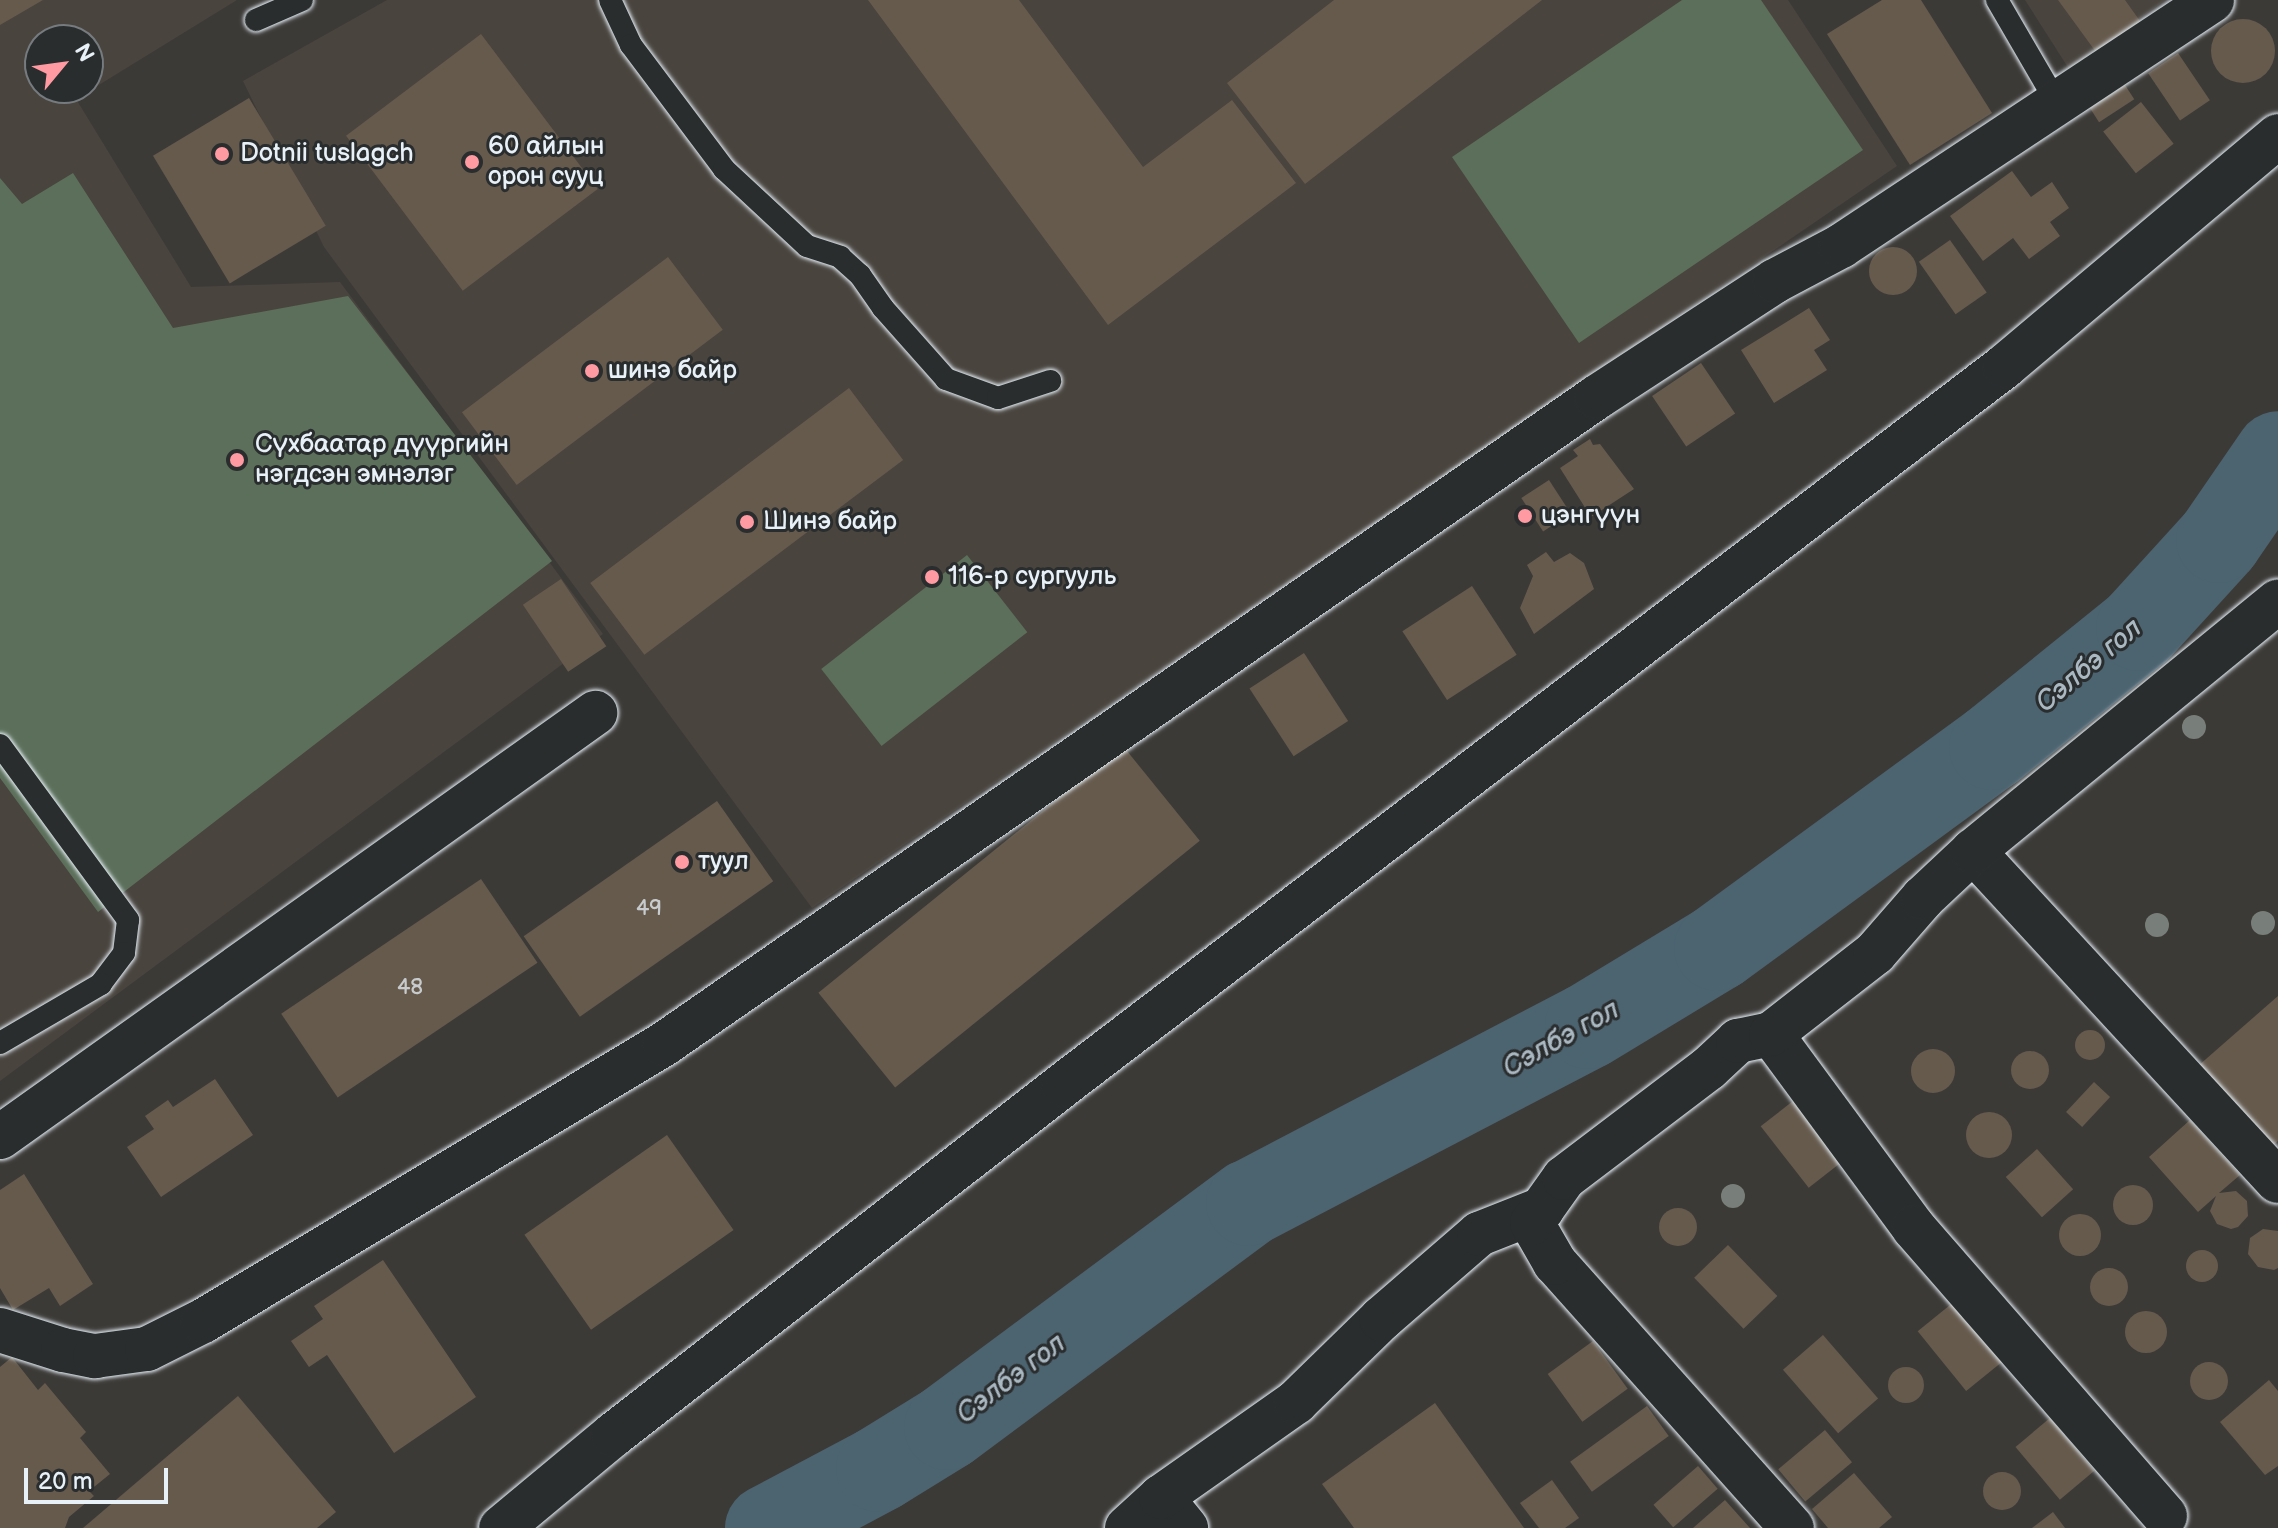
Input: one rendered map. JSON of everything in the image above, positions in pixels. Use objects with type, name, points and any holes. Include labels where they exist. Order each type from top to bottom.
[{"type":"street","points":[[0,1330],[63,1350],[95,1356],[122,1355],[147,1349],[176,1336],[230,1305],[664,1044],[917,872],[1261,628],[1597,397],[1775,281],[1841,246],[2212,0]]},
{"type":"street","points":[[501,1528],[613,1435],[1063,1085],[2005,366],[2278,136]]},
{"type":"street","points":[[1792,1528],[1555,1263],[1532,1223],[1564,1178],[1709,1068],[1738,1041],[1771,1034],[1875,953],[1923,898],[1973,851],[2277,604]]},
{"type":"street","points":[[0,1137],[595,713]]},
{"type":"street","points":[[1973,851],[2278,1181]]},
{"type":"street","points":[[1771,1034],[1914,1228],[2165,1516]]},
{"type":"street","points":[[1127,1528],[1173,1513],[1296,1402],[1381,1319],[1479,1234],[1542,1209]]},
{"type":"lane","points":[[256,20],[302,0]]},
{"type":"lane","points":[[610,0],[631,45],[724,169],[807,246],[840,257],[860,275],[883,308],[946,379],[998,398],[1050,381]]},
{"type":"lane","points":[[1997,0],[2057,103]]},
{"type":"lane","points":[[0,745],[128,920],[124,953],[101,984],[0,1043]]},
{"type":"shaded area","name":"Сүхбаатар дүүргийн нэгдсэн эмнэлэг","points":[[0,0],[237,0],[104,82],[104,24],[24,24],[24,104],[79,104],[191,287],[340,282],[603,634],[0,1081]]},
{"type":"shaded area","name":"116-р сургууль","points":[[387,0],[1788,0],[1897,166],[812,908],[324,247],[243,81]]},
{"type":"shaded area","points":[[2025,0],[2165,0],[2069,69]]},
{"type":"green space","points":[[1682,0],[1761,0],[1863,150],[1579,343],[1452,157]]},
{"type":"green space","name":"Сүхбаатар дүүргийн нэгдсэн эмнэлэг","points":[[73,173],[173,328],[348,296],[552,561],[98,912],[0,778],[0,178],[22,204]]},
{"type":"green space","points":[[967,555],[1027,632],[882,746],[821,669]]},
{"type":"building","points":[[0,0],[43,0],[0,25]]},
{"type":"building","points":[[868,0],[1019,0],[1143,167],[1232,100],[1296,183],[1108,325]]},
{"type":"building","points":[[1334,0],[1542,0],[1305,184],[1227,83]]},
{"type":"building","points":[[1882,0],[1921,0],[1992,113],[1910,165],[1827,34]]},
{"type":"building","points":[[2058,0],[2125,0],[2145,28],[2101,59]]},
{"type":"building","points":[[2237,19],[2249,19],[2266,28],[2273,39],[2273,63],[2266,74],[2249,83],[2237,83],[2225,78],[2216,69],[2211,57],[2211,45],[2216,33],[2225,24]]},
{"type":"building","name":"60 айлын орон сууц","points":[[481,34],[598,189],[463,291],[346,136]]},
{"type":"building","points":[[2178,53],[2210,100],[2180,120],[2148,73]]},
{"type":"building","points":[[2125,85],[2134,99],[2099,122],[2090,108]]},
{"type":"building","points":[[249,98],[326,226],[230,283],[153,156]]},
{"type":"building","points":[[2141,102],[2174,144],[2136,173],[2103,132]]},
{"type":"building","points":[[2012,171],[2031,197],[2052,182],[2069,208],[2050,222],[2060,236],[2029,259],[2013,238],[1983,261],[1950,216]]},
{"type":"building","points":[[1950,240],[1987,292],[1956,314],[1919,262]]},
{"type":"building","points":[[1893,247],[1910,254],[1917,271],[1910,288],[1893,295],[1876,288],[1869,271],[1876,254]]},
{"type":"building","name":"шинэ байр","points":[[668,257],[723,330],[517,485],[462,412]]},
{"type":"building","points":[[1809,308],[1830,340],[1814,350],[1827,370],[1774,403],[1741,350]]},
{"type":"building","points":[[1701,363],[1735,414],[1686,447],[1652,396]]},
{"type":"building","name":"Шинэ байр","points":[[849,388],[903,460],[644,655],[590,583]]},
{"type":"building","points":[[1590,439],[1593,445],[1600,444],[1634,489],[1591,517],[1560,468],[1578,456],[1573,450]]},
{"type":"building","points":[[1549,480],[1571,514],[1543,532],[1521,498]]},
{"type":"building","points":[[1546,552],[1554,562],[1570,553],[1584,563],[1594,589],[1534,634],[1520,608],[1533,576],[1527,565]]},
{"type":"building","points":[[561,579],[606,646],[568,672],[523,605]]},
{"type":"building","points":[[1472,586],[1517,655],[1447,700],[1402,631]]},
{"type":"building","points":[[1304,653],[1348,721],[1294,756],[1249,688]]},
{"type":"building","points":[[1123,746],[1200,841],[895,1088],[818,993]]},
{"type":"building","points":[[717,801],[773,881],[580,1017],[524,936]]},
{"type":"building","points":[[481,879],[537,963],[338,1097],[281,1014]]},
{"type":"building","points":[[2278,996],[2278,1141],[2269,1149],[2198,1066]]},
{"type":"building","points":[[2090,1030],[2101,1034],[2105,1045],[2101,1056],[2090,1060],[2079,1056],[2075,1045],[2079,1034]]},
{"type":"building","points":[[1933,1049],[1949,1055],[1955,1071],[1949,1087],[1933,1093],[1917,1087],[1911,1071],[1917,1055]]},
{"type":"building","points":[[2030,1051],[2043,1057],[2049,1070],[2043,1083],[2030,1089],[2017,1083],[2011,1070],[2017,1057]]},
{"type":"building","points":[[215,1079],[253,1135],[161,1197],[127,1147],[154,1129],[145,1116],[168,1100],[173,1107]]},
{"type":"building","points":[[2094,1082],[2110,1097],[2082,1127],[2066,1112]]},
{"type":"building","points":[[1793,1101],[1841,1162],[1809,1188],[1761,1126]]},
{"type":"building","points":[[1989,1112],[2005,1119],[2012,1135],[2005,1151],[1989,1158],[1973,1151],[1966,1135],[1973,1119]]},
{"type":"building","points":[[2190,1120],[2240,1175],[2219,1193],[2236,1191],[2247,1201],[2248,1216],[2238,1227],[2231,1229],[2217,1224],[2210,1211],[2216,1196],[2198,1212],[2149,1157]]},
{"type":"building","points":[[667,1135],[734,1230],[591,1330],[524,1235]]},
{"type":"building","points":[[2037,1149],[2073,1189],[2042,1217],[2006,1177]]},
{"type":"building","points":[[24,1174],[93,1284],[60,1306],[49,1288],[13,1310],[0,1288],[0,1190]]},
{"type":"building","points":[[2133,1185],[2147,1191],[2153,1205],[2147,1219],[2133,1225],[2119,1219],[2113,1205],[2119,1191]]},
{"type":"building","points":[[1678,1208],[1691,1214],[1697,1227],[1691,1240],[1678,1246],[1665,1240],[1659,1227],[1665,1214]]},
{"type":"building","points":[[2080,1214],[2095,1220],[2101,1235],[2095,1250],[2080,1256],[2065,1250],[2059,1235],[2065,1220]]},
{"type":"building","points":[[2263,1229],[2278,1231],[2278,1268],[2274,1270],[2258,1267],[2248,1254],[2250,1238]]},
{"type":"building","points":[[1728,1245],[1777,1296],[1744,1329],[1694,1278]]},
{"type":"building","points":[[2202,1250],[2213,1255],[2218,1266],[2213,1277],[2202,1282],[2191,1277],[2186,1266],[2191,1255]]},
{"type":"building","points":[[383,1260],[476,1397],[394,1453],[327,1355],[309,1367],[291,1341],[323,1319],[314,1306]]},
{"type":"building","points":[[2109,1268],[2122,1274],[2128,1287],[2122,1300],[2109,1306],[2096,1300],[2090,1287],[2096,1274]]},
{"type":"building","points":[[1955,1301],[2003,1361],[1966,1391],[1918,1331]]},
{"type":"building","points":[[2146,1311],[2161,1317],[2167,1332],[2161,1347],[2146,1353],[2131,1347],[2125,1332],[2131,1317]]},
{"type":"building","points":[[1823,1335],[1878,1398],[1838,1433],[1783,1370]]},
{"type":"building","points":[[1593,1341],[1628,1389],[1582,1422],[1548,1374]]},
{"type":"building","points":[[12,1357],[38,1390],[45,1383],[86,1432],[80,1438],[110,1474],[89,1491],[94,1496],[69,1517],[65,1528],[0,1528],[0,1367]]},
{"type":"building","points":[[2209,1362],[2222,1368],[2228,1381],[2222,1394],[2209,1400],[2196,1394],[2190,1381],[2196,1368]]},
{"type":"building","points":[[1906,1367],[1919,1372],[1924,1385],[1919,1398],[1906,1403],[1893,1398],[1888,1385],[1893,1372]]},
{"type":"building","points":[[2269,1380],[2278,1391],[2278,1466],[2265,1475],[2220,1422]]},
{"type":"building","points":[[238,1396],[336,1512],[317,1528],[83,1528]]},
{"type":"building","points":[[1435,1403],[1524,1528],[1354,1528],[1322,1484]]},
{"type":"building","points":[[1647,1406],[1669,1436],[1592,1492],[1570,1462]]},
{"type":"building","points":[[2050,1418],[2094,1471],[2060,1500],[2016,1447]]},
{"type":"building","points":[[1825,1430],[1852,1462],[1805,1501],[1778,1469]]},
{"type":"building","points":[[1698,1466],[1718,1489],[1673,1527],[1653,1505]]},
{"type":"building","points":[[2002,1472],[2015,1478],[2021,1491],[2015,1504],[2002,1510],[1989,1504],[1983,1491],[1989,1478]]},
{"type":"building","points":[[1854,1473],[1892,1517],[1879,1528],[1828,1528],[1812,1509]]},
{"type":"building","points":[[1552,1480],[1579,1518],[1565,1528],[1539,1528],[1520,1503]]},
{"type":"building","points":[[1725,1500],[1750,1528],[1693,1528]]},
{"type":"building","points":[[2053,1512],[2065,1528],[2032,1528]]},
{"type":"waterway","name":"Сэлбэ гол","points":[[768,1528],[879,1469],[947,1427],[1249,1203],[1588,1026],[1717,948],[1992,747],[2139,628],[2219,540],[2278,454]]},
{"type":"place","name":"Dotnii tuslagch","points":[[222,154]]},
{"type":"place","name":"60 айлын орон сууц","points":[[472,162]]},
{"type":"place","name":"шинэ байр","points":[[592,371]]},
{"type":"place","name":"Сүхбаатар дүүргийн нэгдсэн эмнэлэг","points":[[237,460]]},
{"type":"place","name":"цэнгүүн","points":[[1525,516]]},
{"type":"place","name":"Шинэ байр","points":[[747,522]]},
{"type":"place","name":"116-р сургууль","points":[[932,577]]},
{"type":"place","name":"туул","points":[[682,862]]}]
